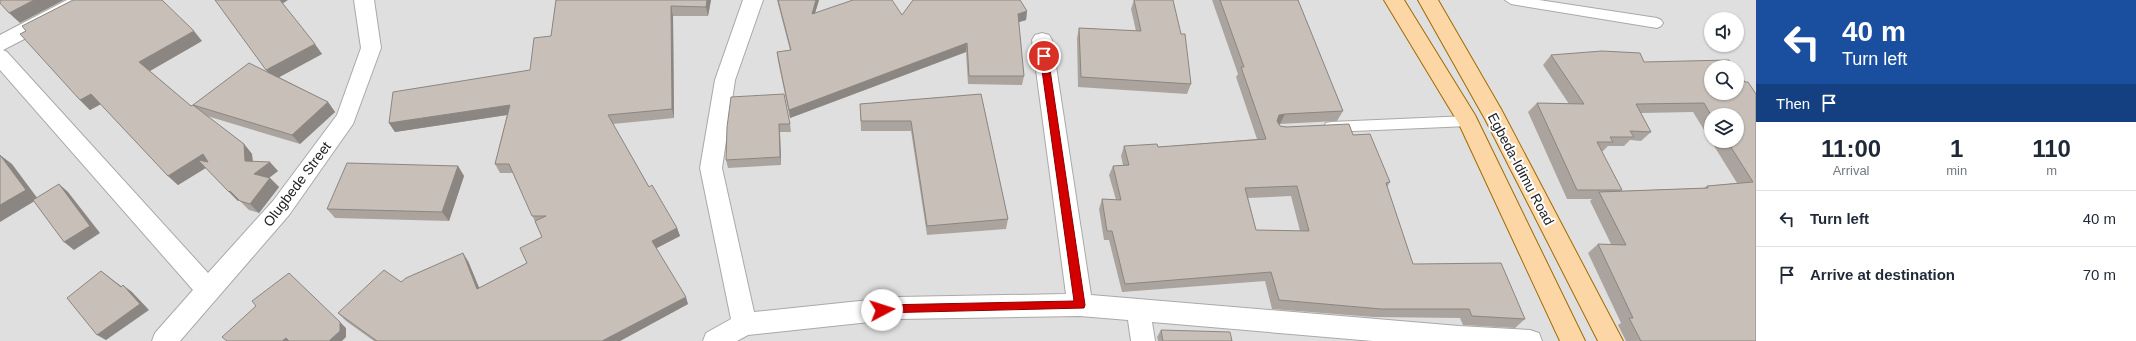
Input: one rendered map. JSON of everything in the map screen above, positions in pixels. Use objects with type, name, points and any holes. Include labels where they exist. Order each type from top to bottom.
[{"type":"main road","name":"Egbeda-Idimu Road","points":[[1394,0],[1468,121],[1573,341]]},
{"type":"main road","name":"Egbeda-Idimu Road","points":[[1428,0],[1494,115],[1611,341]]},
{"type":"street","points":[[0,44],[83,0]]},
{"type":"street","name":"Olugbede Street","points":[[164,341],[281,208],[346,118],[371,48],[364,0]]},
{"type":"street","points":[[744,324],[712,168],[725,80],[753,0]]},
{"type":"street","points":[[1042,40],[1080,305]]},
{"type":"street","points":[[0,57],[209,291]]},
{"type":"street","points":[[714,341],[744,324],[898,308],[1080,305],[1459,337],[1530,341]]},
{"type":"street","points":[[1138,309],[1143,341]]},
{"type":"lane","points":[[1511,0],[1657,23]]},
{"type":"lane","points":[[1319,128],[1468,121]]},
{"type":"shaded area","points":[[0,0],[1756,0],[1756,341],[0,341]]},
{"type":"building","points":[[0,0],[34,0],[9,13],[0,3]]},
{"type":"building","points":[[73,0],[162,0],[194,31],[139,62],[191,106],[193,105],[244,144],[245,161],[270,162],[254,174],[270,178],[250,204],[240,201],[230,191],[229,192],[198,160],[208,162],[203,154],[168,176],[91,94],[80,100],[20,34],[26,31],[22,26]]},
{"type":"building","points":[[215,0],[280,0],[315,44],[266,70]]},
{"type":"building","points":[[556,0],[707,0],[706,7],[671,6],[672,109],[608,115],[649,187],[652,185],[677,228],[652,241],[686,297],[602,341],[377,341],[338,313],[384,270],[401,282],[406,278],[463,253],[477,289],[527,263],[520,248],[542,237],[535,221],[546,216],[532,216],[509,164],[495,164],[510,105],[389,123],[393,92],[530,70],[534,38],[551,36]]},
{"type":"building","points":[[778,0],[816,0],[812,14],[853,0],[892,0],[902,15],[913,0],[1020,0],[1027,11],[1018,14],[1024,76],[969,76],[967,43],[789,110],[777,52],[791,50]]},
{"type":"building","points":[[1134,0],[1173,0],[1181,34],[1185,34],[1191,84],[1081,77],[1079,28],[1141,31]]},
{"type":"building","points":[[1220,0],[1298,0],[1343,111],[1279,115],[1277,121],[1280,126],[1349,124],[1353,135],[1370,134],[1390,182],[1386,183],[1413,264],[1501,263],[1525,319],[1472,316],[1469,309],[1381,309],[1279,300],[1271,272],[1125,284],[1112,231],[1107,231],[1102,199],[1121,200],[1113,166],[1129,165],[1124,146],[1157,144],[1158,147],[1266,139],[1241,67],[1244,67]],"holes":[[[1297,186],[1309,231],[1256,230],[1245,188]]]},
{"type":"building","points":[[1602,51],[1640,53],[1644,62],[1704,61],[1704,100],[1744,100],[1744,81],[1748,82],[1756,94],[1756,341],[1641,341],[1629,318],[1633,318],[1598,244],[1626,245],[1599,192],[1708,188],[1707,186],[1753,182],[1731,148],[1744,148],[1744,108],[1707,108],[1704,103],[1636,104],[1651,132],[1630,131],[1634,137],[1610,137],[1613,142],[1597,142],[1622,190],[1577,190],[1537,103],[1584,104],[1551,55]]},
{"type":"building","points":[[249,63],[328,102],[292,135],[193,105]]},
{"type":"building","points":[[784,94],[790,124],[779,124],[780,157],[726,160],[727,127],[731,97]]},
{"type":"building","points":[[981,94],[1008,219],[927,226],[911,121],[861,121],[860,104]]},
{"type":"building","points":[[0,155],[26,190],[0,205]]},
{"type":"building","points":[[347,163],[458,166],[442,212],[327,209]]},
{"type":"building","points":[[59,184],[90,226],[64,242],[33,200]]},
{"type":"building","points":[[101,271],[121,287],[123,285],[140,304],[97,335],[67,298]]},
{"type":"building","points":[[289,273],[340,322],[340,331],[329,341],[289,341],[286,338],[282,341],[227,341],[222,337],[256,306],[252,301]]},
{"type":"building","points":[[1161,330],[1230,332],[1232,341],[1163,341]]},
{"type":"route","points":[[882,310],[898,308],[1080,305],[1044,56]]}]
